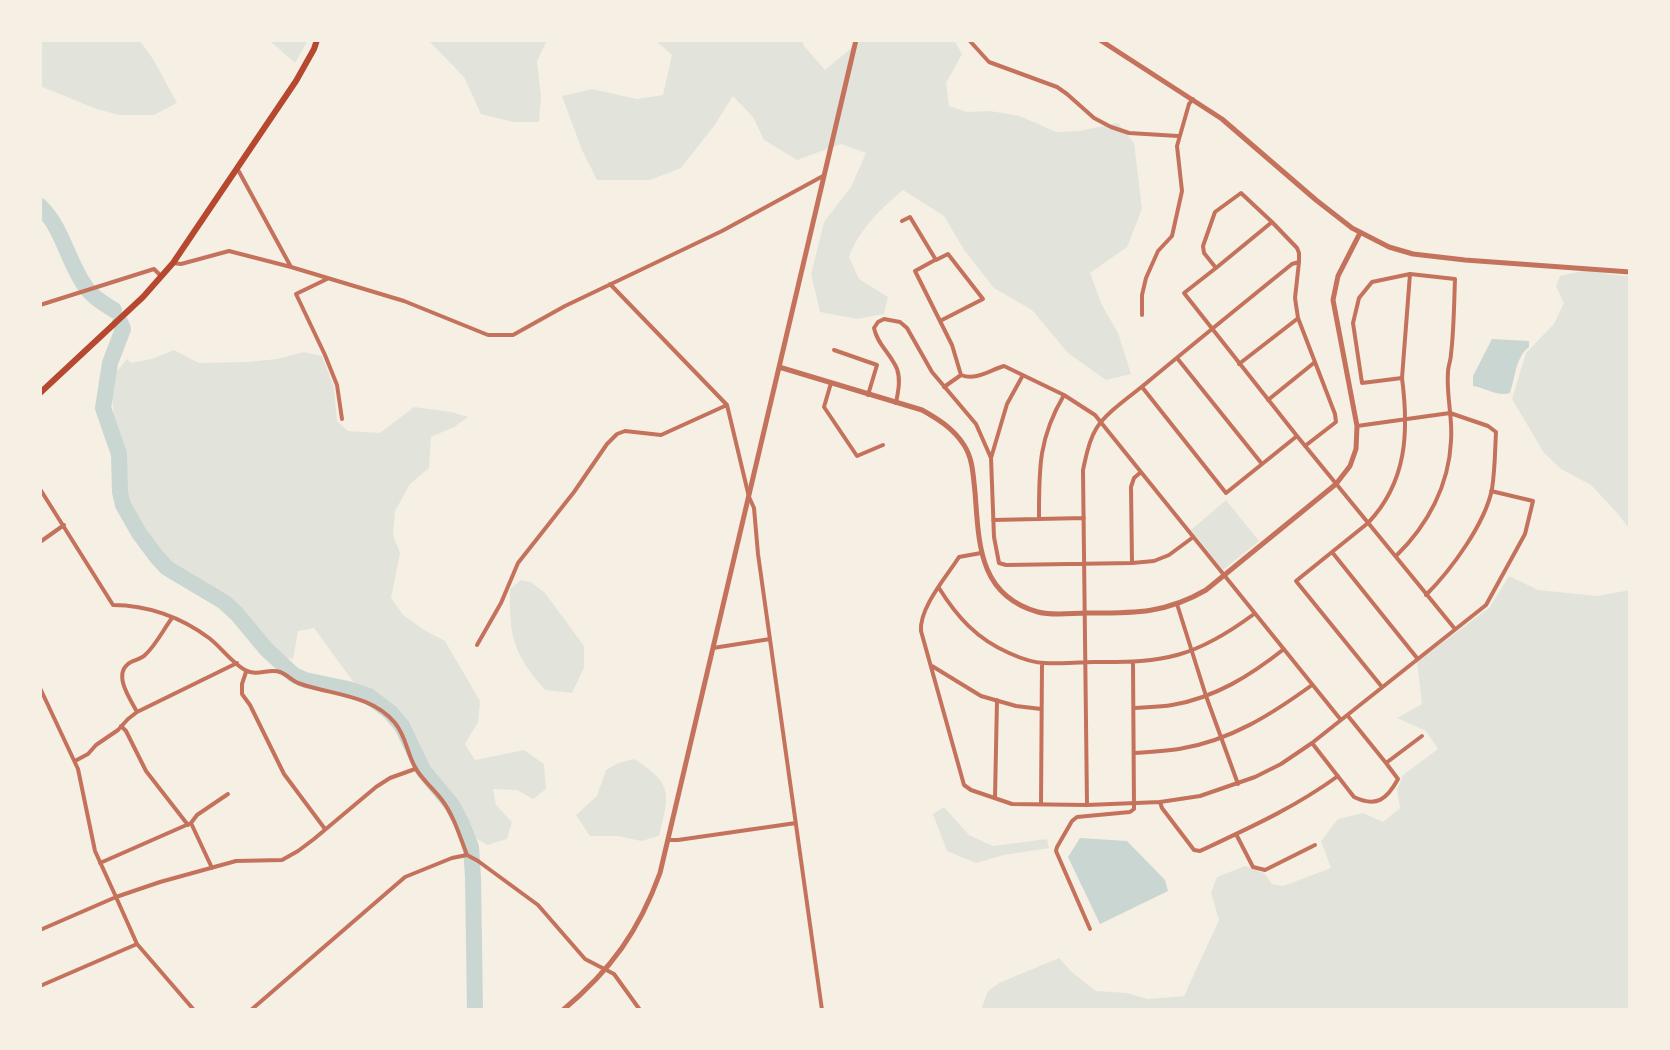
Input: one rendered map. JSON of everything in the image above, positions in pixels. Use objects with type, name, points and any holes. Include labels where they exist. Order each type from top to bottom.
[{"type":"main road","points":[[40,393],[173,263],[296,81],[317,40]]},
{"type":"street","points":[[563,1010],[606,970],[629,938],[648,906],[660,873],[856,40]]},
{"type":"street","points":[[969,40],[989,62],[1057,87],[1094,118],[1111,127],[1129,133],[1178,136]]},
{"type":"street","points":[[1102,41],[1222,119],[1316,200],[1360,233],[1389,247],[1432,257],[1630,272]]},
{"type":"street","points":[[1142,315],[1146,278],[1158,251],[1172,236],[1182,191],[1178,136],[1193,99]]},
{"type":"street","points":[[237,168],[291,267]]},
{"type":"street","points":[[173,263],[181,264],[229,251],[404,301],[488,335],[513,335],[610,284],[722,231],[825,175]]},
{"type":"street","points":[[1216,268],[1204,253],[1203,246],[1215,212],[1241,193],[1297,248],[1299,262],[1295,298],[1298,318],[1336,422],[1305,446]]},
{"type":"street","points":[[902,221],[910,217],[936,260]]},
{"type":"street","points":[[1272,222],[1184,293],[1455,629]]},
{"type":"street","points":[[779,367],[922,410],[941,420],[965,446],[972,464],[981,553],[989,575],[1003,593],[1022,606],[1041,613],[1135,613],[1186,602],[1206,590],[1336,484],[1350,466],[1356,449],[1357,426],[1333,300],[1338,276],[1360,233]]},
{"type":"street","points":[[940,321],[983,299],[948,254],[915,271],[940,321],[952,345],[961,375],[977,377],[1004,366],[1084,406],[1101,422],[1341,720]]},
{"type":"street","points":[[1087,805],[1083,470],[1094,431],[1211,329],[1292,264],[1299,262]]},
{"type":"street","points":[[40,305],[154,269],[162,277]]},
{"type":"street","points":[[1396,556],[1410,543],[1428,517],[1441,489],[1451,440],[1448,374],[1455,279],[1410,274],[1372,282],[1359,298],[1353,323],[1362,383],[1402,378]]},
{"type":"street","points":[[1382,687],[1296,581],[1368,523],[1390,492],[1401,466],[1405,445],[1402,378],[1410,274]]},
{"type":"street","points":[[329,278],[296,294],[337,385],[342,419]]},
{"type":"street","points":[[610,284],[727,405],[754,508],[822,1010]]},
{"type":"street","points":[[1239,364],[1298,318]]},
{"type":"street","points":[[896,403],[899,385],[897,370],[875,336],[874,328],[884,319],[900,322],[907,328],[932,372],[976,424],[991,458]]},
{"type":"street","points":[[834,350],[877,365],[868,395]]},
{"type":"street","points":[[1177,358],[1262,464]]},
{"type":"street","points":[[1268,400],[1315,362]]},
{"type":"street","points":[[944,387],[961,375]]},
{"type":"street","points":[[1023,375],[1007,404],[991,458],[994,537],[999,563],[1154,561],[1169,555],[1192,538]]},
{"type":"street","points":[[831,383],[824,407],[857,456],[883,445]]},
{"type":"street","points":[[1142,387],[1226,493],[1297,436]]},
{"type":"street","points":[[1039,519],[1039,465],[1045,435],[1064,395]]},
{"type":"street","points":[[477,645],[497,612],[518,563],[617,434],[625,431],[661,435],[727,405]]},
{"type":"street","points":[[1357,426],[1450,413],[1488,426],[1496,432],[1491,491],[1482,514],[1461,554],[1426,595]]},
{"type":"street","points":[[1132,563],[1131,487],[1134,478],[1141,472]]},
{"type":"street","points":[[40,489],[113,605],[135,605],[159,611],[210,639],[246,671],[283,673],[298,684],[358,699],[394,721],[403,735],[415,769],[452,815],[468,856]]},
{"type":"street","points":[[981,553],[959,557],[920,621],[964,785],[1012,804],[1160,802],[1200,796],[1238,784],[1281,764],[1312,743],[1486,605],[1525,534],[1533,501],[1491,491]]},
{"type":"street","points":[[993,520],[1084,518]]},
{"type":"street","points":[[40,542],[64,525]]},
{"type":"street","points":[[1332,552],[1417,658]]},
{"type":"street","points":[[939,588],[954,612],[972,631],[994,647],[1042,663],[1155,661],[1192,651],[1228,634],[1254,614]]},
{"type":"street","points":[[1177,604],[1238,784]]},
{"type":"street","points":[[137,712],[124,687],[124,669],[128,662],[146,654],[172,618]]},
{"type":"street","points":[[713,648],[770,639]]},
{"type":"street","points":[[1134,708],[1171,705],[1206,696],[1239,681],[1284,649]]},
{"type":"street","points":[[75,761],[88,754],[137,712],[237,663]]},
{"type":"street","points":[[1041,804],[1042,663]]},
{"type":"street","points":[[1090,929],[1056,851],[1077,817],[1130,812],[1134,809],[1133,663]]},
{"type":"street","points":[[932,666],[981,696],[1041,709]]},
{"type":"street","points":[[246,671],[242,694],[284,774],[325,829]]},
{"type":"street","points":[[1134,753],[1180,749],[1221,738],[1278,710],[1312,685]]},
{"type":"street","points":[[40,688],[75,761],[90,834],[137,944],[194,1010]]},
{"type":"street","points":[[995,798],[997,700]]},
{"type":"street","points":[[1312,743],[1354,797],[1364,802],[1377,802],[1391,792],[1398,779],[1348,715]]},
{"type":"street","points":[[121,726],[146,771],[189,824],[212,868]]},
{"type":"street","points":[[1386,763],[1422,736]]},
{"type":"street","points":[[40,930],[116,897],[160,882],[236,861],[282,860],[298,851],[376,787],[415,769]]},
{"type":"street","points":[[1160,802],[1194,850],[1200,851],[1281,813],[1338,776]]},
{"type":"street","points":[[100,863],[189,824],[228,794]]},
{"type":"street","points":[[668,840],[796,823]]},
{"type":"street","points":[[1236,834],[1253,867],[1265,870],[1315,845]]},
{"type":"street","points":[[251,1010],[405,877],[452,858],[468,856],[538,905],[585,959],[614,974],[640,1010]]},
{"type":"street","points":[[40,986],[137,944]]},
{"type":"shaded area","points":[[40,40],[139,40],[177,103],[154,115],[119,115],[40,86]]},
{"type":"shaded area","points":[[269,40],[308,40],[295,63]]},
{"type":"shaded area","points":[[428,40],[547,40],[537,61],[541,97],[539,122],[513,122],[481,114],[464,77]]},
{"type":"shaded area","points":[[655,40],[802,40],[825,70],[858,40],[954,40],[962,54],[946,83],[949,106],[967,112],[990,111],[1020,116],[1056,132],[1118,123],[1134,143],[1142,209],[1127,247],[1090,273],[1102,305],[1118,333],[1131,374],[1106,380],[1068,353],[1032,310],[994,288],[964,250],[944,216],[903,190],[865,228],[849,257],[859,279],[888,297],[884,314],[857,319],[820,312],[811,274],[824,222],[851,187],[866,153],[841,144],[797,160],[764,140],[753,117],[733,96],[681,168],[650,180],[597,180],[562,96],[592,89],[637,99],[663,95],[672,55]]},
{"type":"shaded area","points":[[1582,271],[1630,276],[1630,530],[1591,485],[1561,469],[1544,453],[1512,399],[1526,353],[1554,324],[1564,303],[1556,286],[1560,276]]},
{"type":"shaded area","points":[[1492,339],[1529,341],[1510,393],[1496,393],[1473,386],[1473,376]]},
{"type":"shaded area","points":[[174,350],[199,363],[277,359],[304,352],[322,356],[334,387],[337,421],[348,431],[380,433],[414,407],[468,417],[431,437],[429,468],[410,484],[395,511],[393,535],[400,553],[391,598],[403,615],[445,641],[480,701],[478,722],[465,744],[475,760],[524,750],[544,764],[546,789],[533,799],[517,790],[493,789],[496,805],[512,822],[507,839],[487,845],[474,837],[462,813],[428,771],[400,717],[377,692],[357,687],[314,628],[298,631],[293,659],[280,657],[211,596],[187,587],[151,554],[134,526],[124,494],[110,379],[127,359],[131,363],[152,359]]},
{"type":"shaded area","points":[[1226,500],[1259,541],[1223,570],[1191,530]]},
{"type":"shaded area","points":[[1509,576],[1538,590],[1598,596],[1630,590],[1630,1010],[981,1010],[988,991],[999,983],[1059,958],[1096,991],[1127,993],[1148,999],[1184,996],[1219,920],[1211,893],[1217,877],[1245,866],[1264,873],[1272,884],[1283,886],[1331,868],[1321,841],[1338,819],[1363,813],[1383,822],[1400,808],[1397,789],[1403,775],[1438,749],[1426,731],[1397,718],[1422,704],[1417,662],[1490,607]]},
{"type":"shaded area","points":[[521,580],[531,582],[545,593],[584,646],[584,668],[572,693],[545,690],[515,644],[510,589]]},
{"type":"shaded area","points":[[634,759],[656,775],[665,791],[665,810],[659,836],[641,841],[618,836],[590,836],[576,815],[597,796],[606,770]]},
{"type":"shaded area","points":[[944,807],[969,835],[993,846],[1047,839],[1049,848],[976,863],[947,851],[933,814]]},
{"type":"shaded area","points":[[1080,838],[1127,841],[1165,880],[1168,891],[1100,924],[1068,857]]},
{"type":"waterway","points":[[40,206],[55,225],[75,270],[88,290],[114,310]]},
{"type":"waterway","points":[[120,322],[123,329],[110,363],[103,408],[119,454],[123,505],[139,533],[167,568],[224,602],[294,675],[369,696],[402,726],[423,770],[452,805],[471,847],[475,1010]]}]
